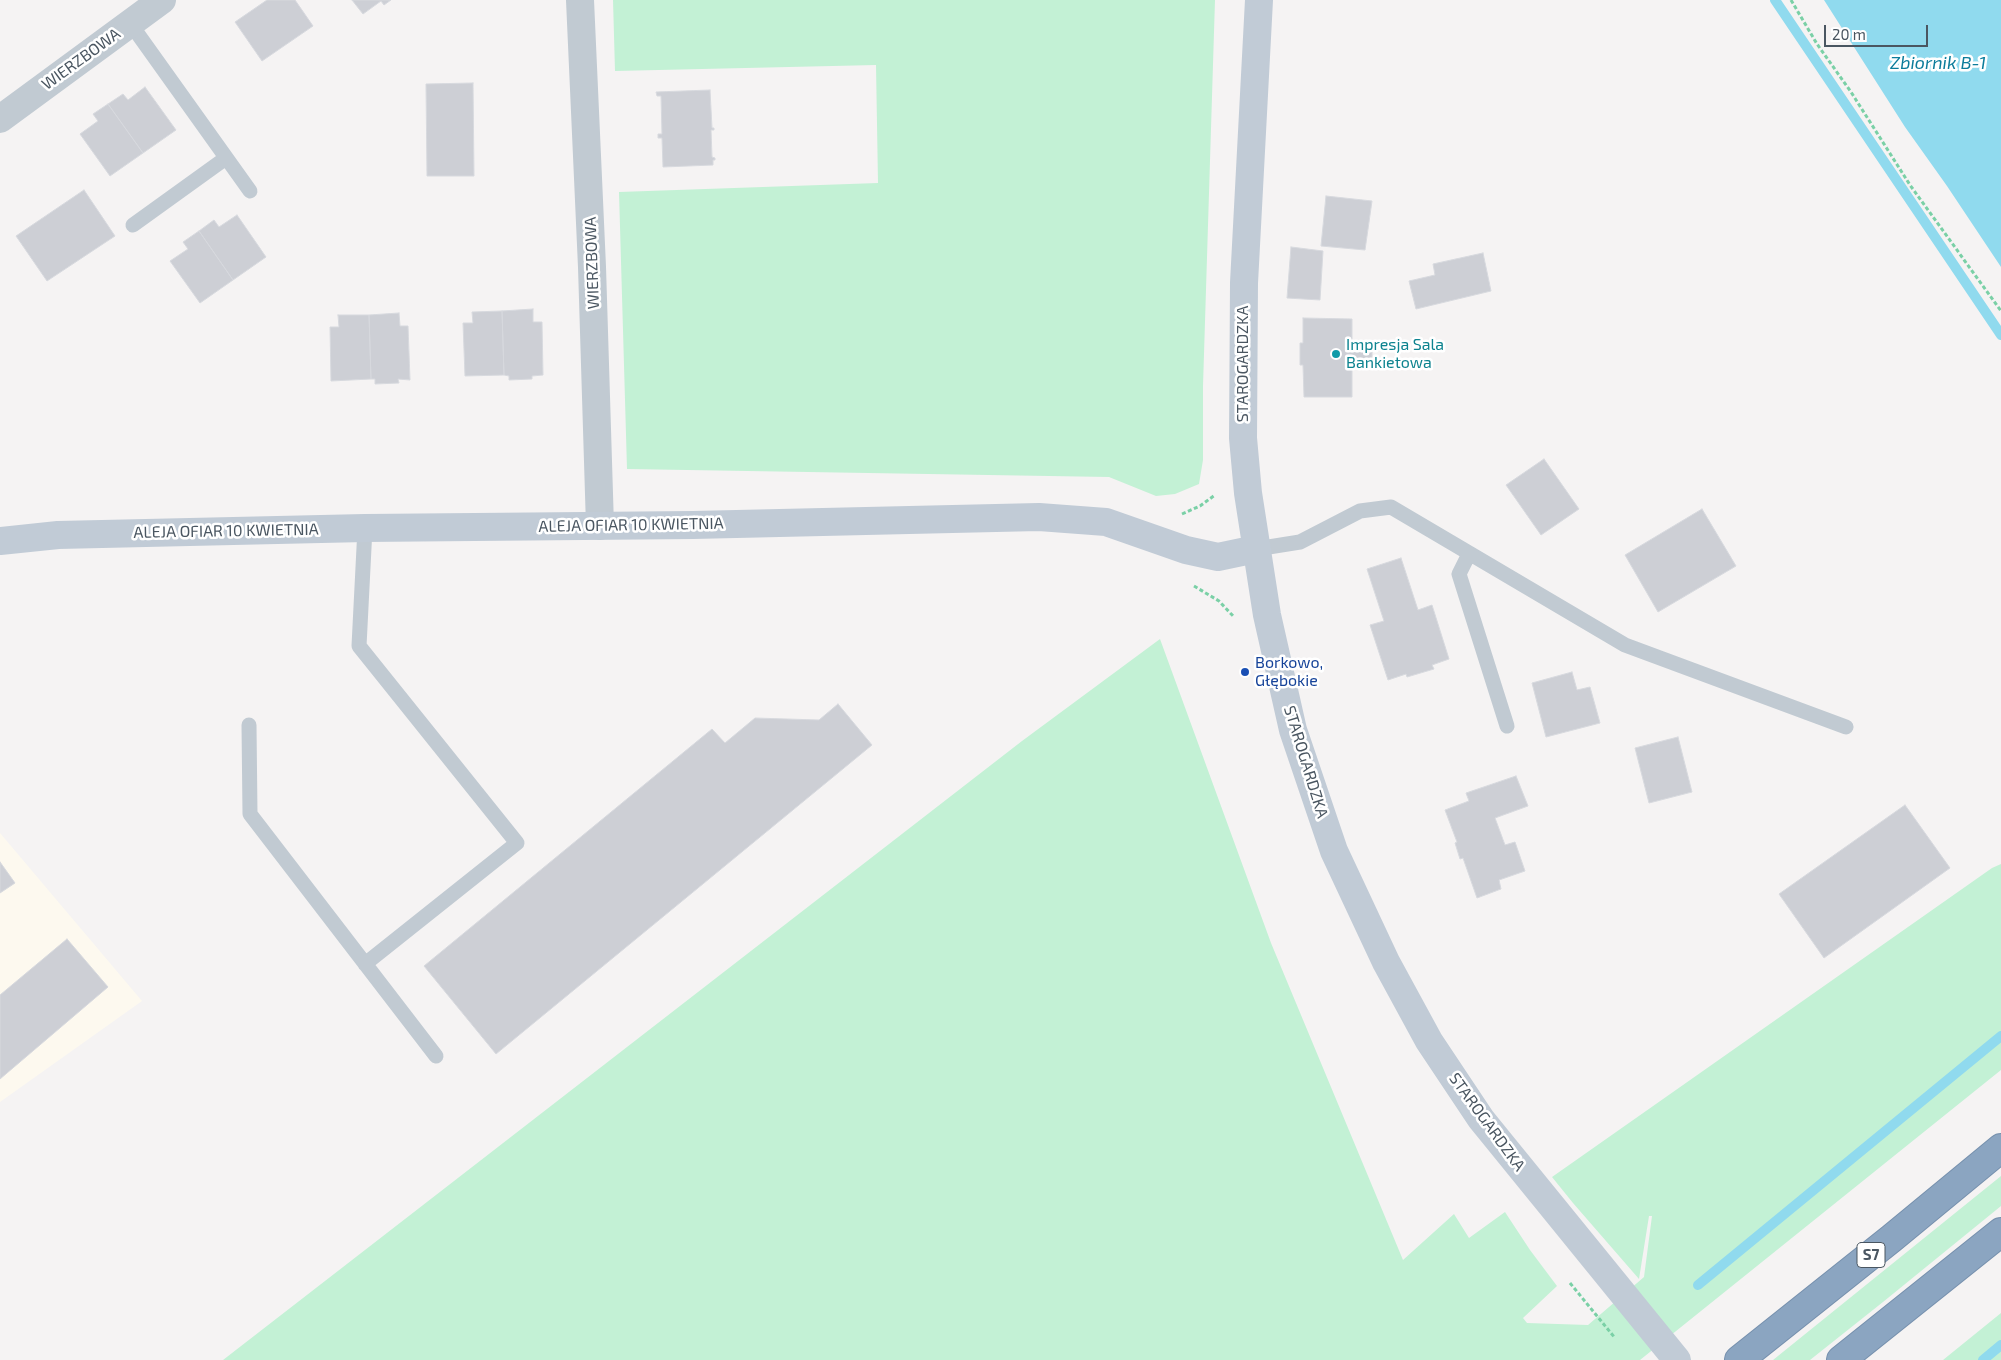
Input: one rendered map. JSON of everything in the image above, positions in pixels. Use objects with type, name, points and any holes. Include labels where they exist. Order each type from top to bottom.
[{"type":"highway","name":"S7","points":[[1739,1360],[2001,1148]]},
{"type":"highway","points":[[1841,1360],[2001,1232]]},
{"type":"main road","name":"STAROGARDZKA","points":[[1259,0],[1244,302],[1243,438],[1248,493],[1267,615],[1293,730],[1334,851],[1386,962],[1429,1041],[1481,1119],[1623,1296],[1677,1360]]},
{"type":"main road","name":"ALEJA OFIAR 10 KWIETNIA","points":[[0,541],[58,535],[1039,517],[1106,522],[1186,550],[1218,557],[1256,549]]},
{"type":"street","name":"WIERZBOWA","points":[[0,119],[162,0]]},
{"type":"street","name":"WIERZBOWA","points":[[580,0],[592,267],[600,526]]},
{"type":"lane","points":[[130,23],[250,191]]},
{"type":"lane","points":[[133,225],[226,158]]},
{"type":"lane","points":[[1256,549],[1300,542],[1360,511],[1391,507],[1625,646],[1846,727]]},
{"type":"lane","points":[[365,528],[359,646],[517,843],[365,964]]},
{"type":"lane","points":[[1469,554],[1459,574],[1507,726]]},
{"type":"lane","points":[[249,725],[250,814],[436,1056]]},
{"type":"path","points":[[1791,0],[1817,44],[1852,92],[1910,185],[2001,311]]},
{"type":"shaded area","points":[[0,833],[142,1001],[0,1102]]},
{"type":"green space","points":[[613,0],[1215,0],[1203,386],[1203,460],[1199,484],[1175,494],[1156,496],[1109,477],[627,469],[619,192],[878,183],[876,65],[615,71]]},
{"type":"green space","points":[[1160,639],[1271,943],[1403,1260],[1454,1214],[1469,1238],[1505,1212],[1557,1286],[1523,1318],[1527,1323],[1588,1325],[1644,1277],[1652,1216],[1649,1216],[1639,1279],[1552,1177],[1992,868],[2001,864],[2001,1070],[1640,1360],[223,1360],[1022,741]]},
{"type":"green space","points":[[2001,1176],[2001,1206],[1883,1302],[1810,1360],[1773,1360]]},
{"type":"green space","points":[[2001,1313],[2001,1360],[1943,1360]]},
{"type":"water","name":"Zbiornik B-1","points":[[1824,0],[2001,0],[2001,267],[1905,127]]},
{"type":"building","points":[[267,0],[295,0],[313,26],[262,61],[235,22]]},
{"type":"building","points":[[352,0],[391,0],[384,5],[381,1],[363,14]]},
{"type":"building","points":[[473,83],[474,176],[427,176],[426,84]]},
{"type":"building","points":[[145,87],[176,130],[143,153],[108,104],[123,94],[128,100]]},
{"type":"building","points":[[710,90],[712,128],[714,128],[714,130],[711,130],[712,157],[715,158],[713,165],[663,167],[662,138],[658,138],[658,134],[662,134],[661,96],[657,96],[656,92]]},
{"type":"building","points":[[108,104],[143,153],[110,176],[80,134],[98,121],[93,114]]},
{"type":"building","points":[[84,190],[115,236],[47,281],[16,236]]},
{"type":"building","points":[[1326,196],[1372,201],[1365,250],[1321,246]]},
{"type":"building","points":[[237,215],[266,257],[233,280],[199,231],[214,220],[219,227]]},
{"type":"building","points":[[199,231],[233,280],[200,303],[170,261],[188,249],[183,242]]},
{"type":"building","points":[[1291,247],[1323,251],[1320,300],[1287,298]]},
{"type":"building","points":[[1483,253],[1491,291],[1416,309],[1409,281],[1435,275],[1433,264]]},
{"type":"building","points":[[533,309],[533,322],[542,322],[543,375],[532,376],[532,379],[509,380],[509,376],[504,375],[502,311]]},
{"type":"building","points":[[502,311],[504,375],[465,376],[463,323],[473,323],[472,312]]},
{"type":"building","points":[[399,313],[400,326],[408,326],[410,380],[398,379],[399,383],[375,384],[375,379],[371,379],[369,315]]},
{"type":"building","points":[[338,315],[369,315],[371,379],[331,381],[330,327],[339,327]]},
{"type":"building","name":"Impresja Sala Bankietowa","points":[[1303,318],[1352,319],[1352,344],[1372,344],[1372,365],[1352,365],[1352,397],[1304,397],[1303,365],[1300,365],[1300,343],[1303,343]]},
{"type":"building","points":[[1544,459],[1579,509],[1541,535],[1506,485]]},
{"type":"building","points":[[1702,509],[1736,566],[1658,612],[1625,555]]},
{"type":"building","points":[[1401,558],[1418,610],[1432,605],[1449,659],[1432,665],[1434,669],[1407,677],[1406,674],[1388,680],[1370,625],[1384,621],[1367,569]]},
{"type":"building","points":[[1572,672],[1577,690],[1590,687],[1600,723],[1546,737],[1532,683]]},
{"type":"building","points":[[838,704],[872,745],[496,1054],[424,966],[712,729],[725,743],[755,718],[819,720]]},
{"type":"building","points":[[1678,737],[1692,792],[1649,803],[1635,748]]},
{"type":"building","points":[[1516,776],[1528,806],[1495,818],[1505,845],[1515,842],[1525,871],[1499,880],[1501,889],[1477,898],[1463,858],[1460,859],[1455,843],[1457,842],[1445,810],[1469,801],[1466,793]]},
{"type":"building","points":[[1905,805],[1950,868],[1824,958],[1779,894]]},
{"type":"building","points":[[0,862],[15,883],[0,893]]},
{"type":"building","points":[[67,939],[108,987],[0,1079],[0,995]]},
{"type":"waterway","points":[[1775,0],[2001,335]]},
{"type":"waterway","points":[[1698,1285],[2001,1036]]},
{"type":"waterway","points":[[1983,1360],[2001,1345]]},
{"type":"place","name":"Impresja Sala Bankietowa","points":[[1336,354]]},
{"type":"place","name":"Borkowo, Głębokie","points":[[1245,672]]}]
